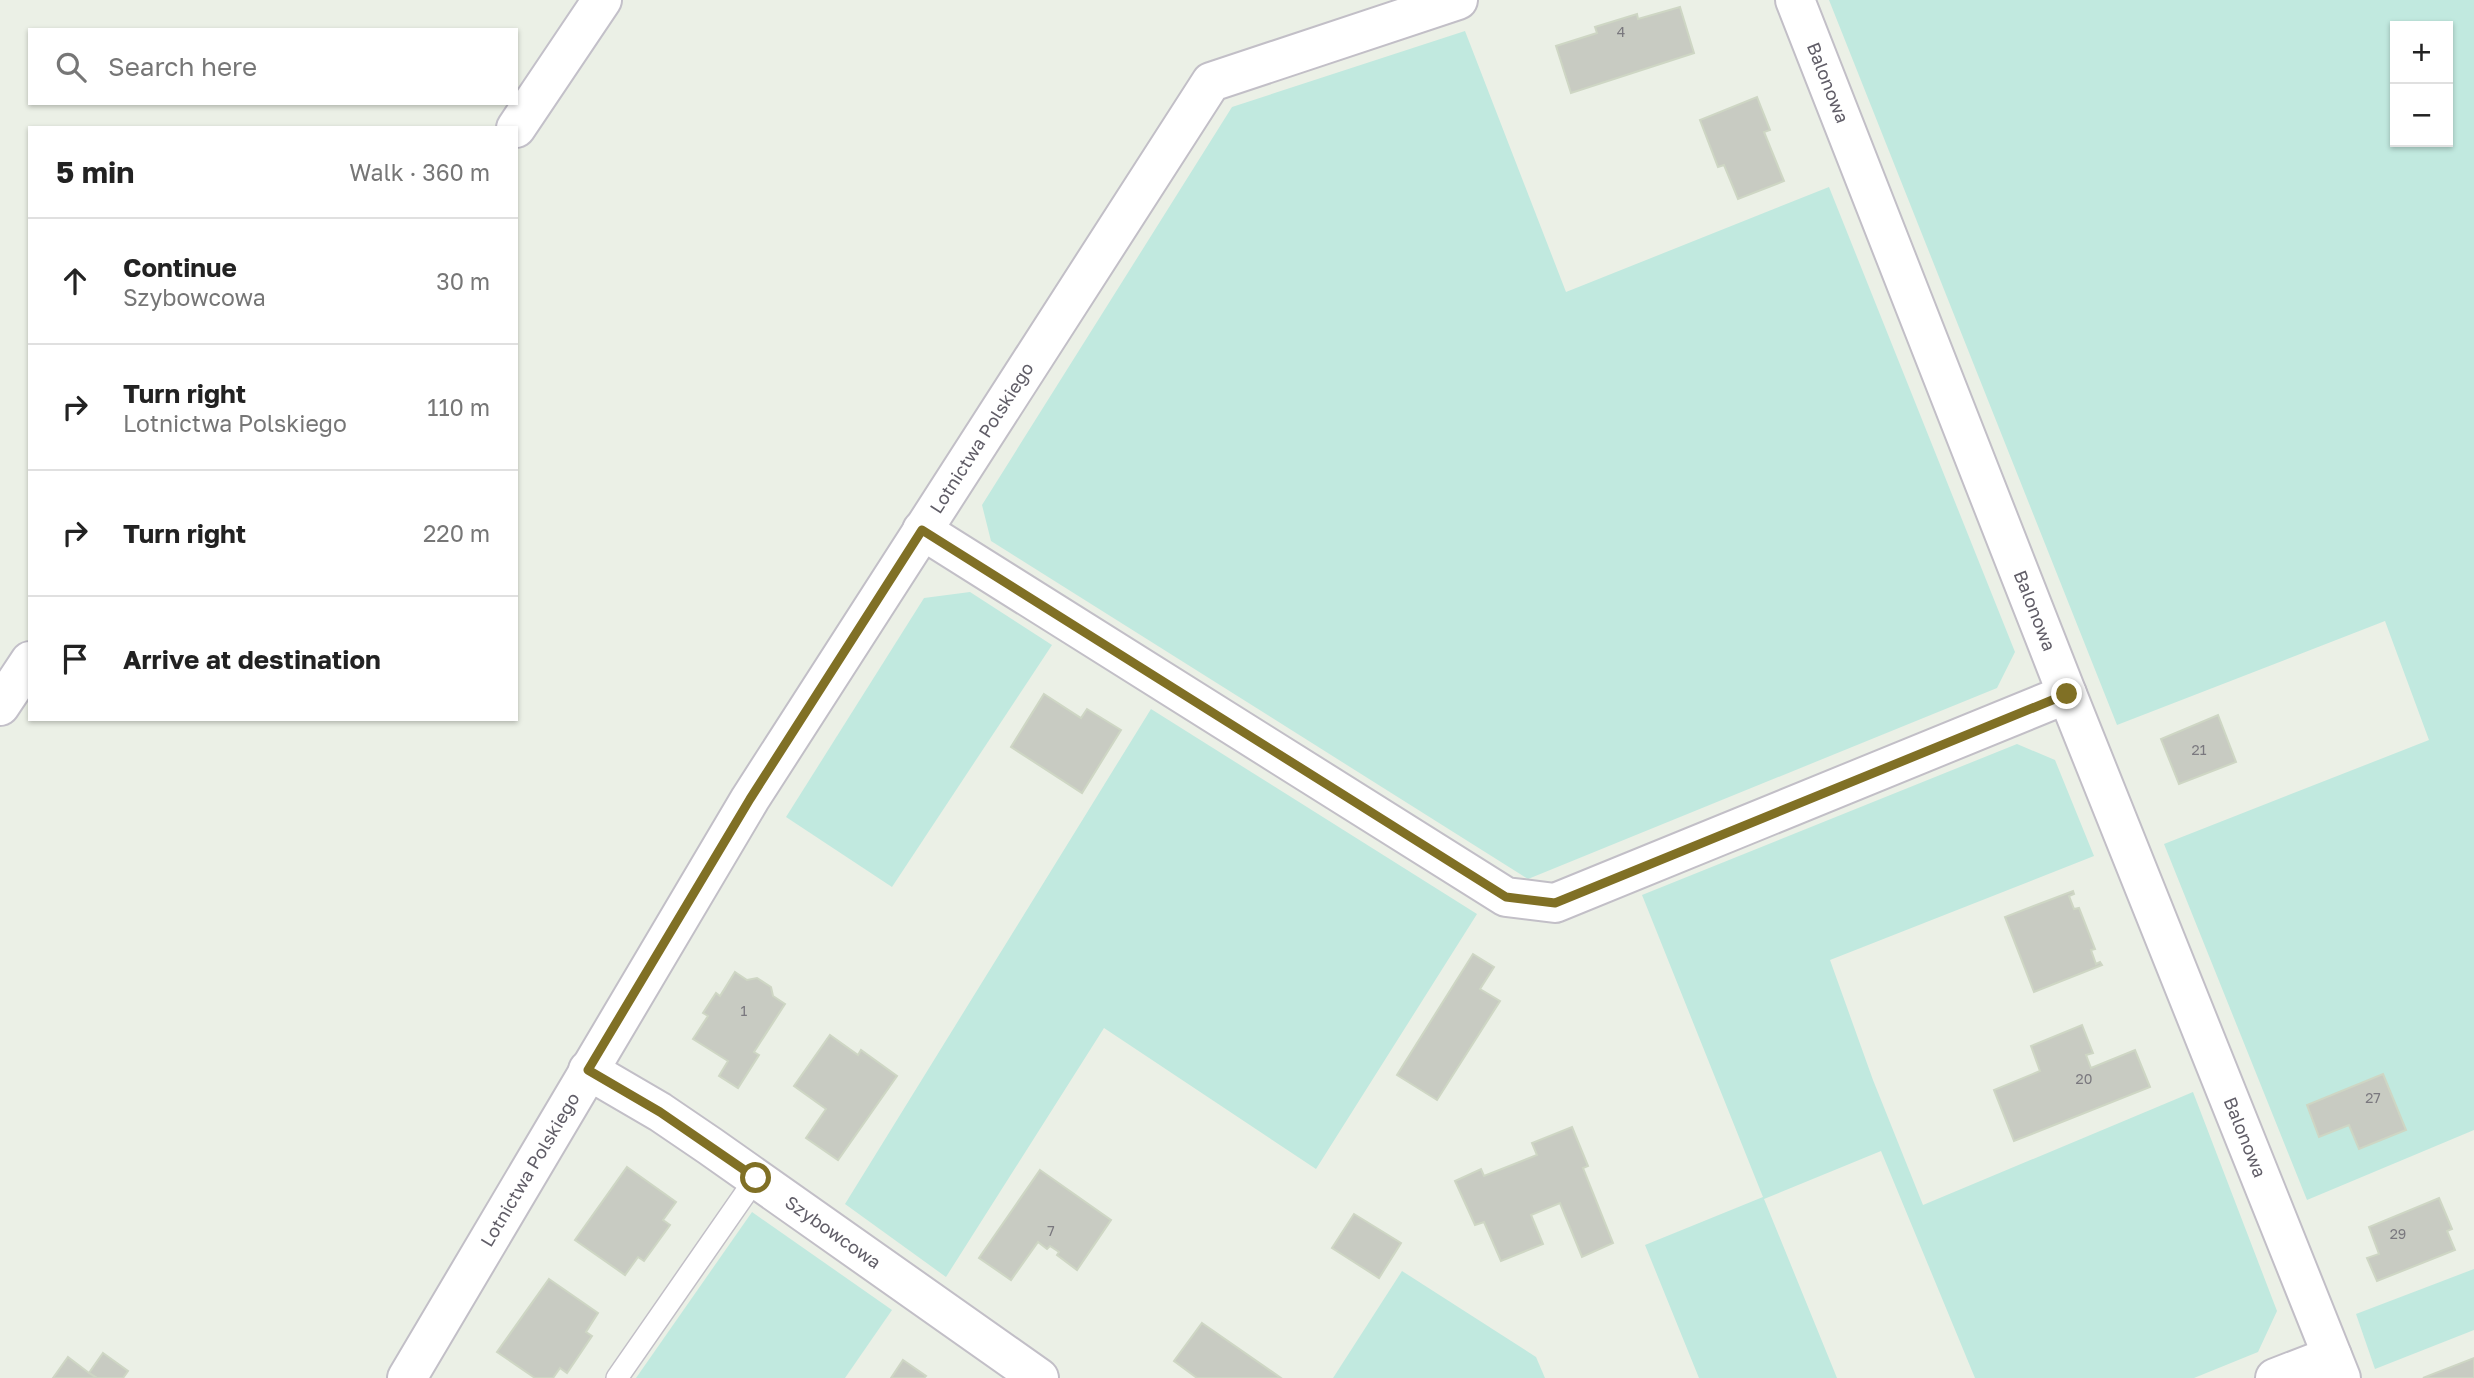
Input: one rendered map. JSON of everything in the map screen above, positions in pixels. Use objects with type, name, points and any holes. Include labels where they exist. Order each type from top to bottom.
[{"type":"street","points":[[517,126],[602,0]]},
{"type":"street","name":"Lotnictwa Polskiego","points":[[407,1378],[750,799],[1211,82],[1458,0]]},
{"type":"street","name":"Balonowa","points":[[1795,0],[2067,694],[2337,1367]]},
{"type":"street","points":[[922,530],[1506,897],[1555,903],[2067,694]]},
{"type":"street","points":[[0,706],[28,664]]},
{"type":"street","name":"Szybowcowa","points":[[588,1070],[660,1112],[1038,1378]]},
{"type":"street","points":[[2275,1378],[2337,1367]]},
{"type":"lane","points":[[617,1378],[756,1178]]},
{"type":"shaded area","points":[[1829,0],[2474,0],[2474,1130],[2307,1200],[2164,844],[2429,740],[2385,621],[2117,725]]},
{"type":"shaded area","points":[[1465,31],[1566,292],[1829,187],[2015,652],[1997,688],[1528,879],[991,541],[982,505],[1232,107]]},
{"type":"shaded area","points":[[970,592],[1052,645],[892,887],[786,817],[924,598]]},
{"type":"shaded area","points":[[1151,709],[1477,914],[1316,1169],[1104,1028],[946,1277],[845,1204]]},
{"type":"shaded area","points":[[2017,744],[2055,760],[2094,856],[1830,960],[1873,1080],[1923,1205],[2193,1092],[2277,1311],[2258,1352],[2194,1378],[1975,1378],[1881,1151],[1764,1199],[1837,1378],[1699,1378],[1645,1245],[1763,1197],[1642,895]]},
{"type":"shaded area","points":[[752,1212],[892,1310],[845,1378],[636,1378]]},
{"type":"shaded area","points":[[2474,1269],[2474,1330],[2375,1369],[2356,1314]]},
{"type":"shaded area","points":[[1402,1271],[1536,1357],[1545,1378],[1333,1378]]},
{"type":"building","points":[[1680,7],[1694,53],[1571,93],[1556,46],[1597,33],[1595,27],[1637,14],[1638,19]]},
{"type":"building","points":[[1757,97],[1770,130],[1764,132],[1784,181],[1738,199],[1724,165],[1718,167],[1700,120]]},
{"type":"building","points":[[1044,694],[1081,718],[1087,709],[1121,730],[1082,793],[1011,747]]},
{"type":"building","points":[[2218,715],[2236,762],[2179,784],[2161,739]]},
{"type":"building","points":[[2073,891],[2074,894],[2069,896],[2074,909],[2079,908],[2095,949],[2091,950],[2096,964],[2100,962],[2102,965],[2034,992],[2005,917]]},
{"type":"building","points":[[1473,954],[1494,967],[1480,989],[1500,1001],[1437,1100],[1397,1075]]},
{"type":"building","points":[[735,972],[747,980],[757,978],[771,987],[773,996],[785,1004],[754,1052],[759,1055],[738,1088],[719,1076],[728,1061],[693,1039],[708,1016],[703,1013],[716,993],[720,996]]},
{"type":"building","points":[[2082,1025],[2093,1053],[2086,1055],[2091,1068],[2135,1050],[2150,1087],[2014,1141],[1994,1090],[2040,1071],[2031,1046]]},
{"type":"building","points":[[830,1035],[858,1055],[861,1050],[897,1076],[838,1160],[806,1138],[826,1109],[794,1086]]},
{"type":"building","points":[[2383,1074],[2406,1130],[2359,1149],[2349,1125],[2319,1137],[2307,1105]]},
{"type":"building","points":[[1572,1127],[1588,1166],[1583,1168],[1613,1243],[1582,1257],[1560,1203],[1531,1215],[1543,1244],[1501,1261],[1484,1222],[1475,1225],[1455,1181],[1481,1169],[1484,1176],[1537,1155],[1532,1143]]},
{"type":"building","points":[[627,1167],[676,1202],[663,1220],[670,1225],[644,1261],[638,1257],[625,1275],[575,1240]]},
{"type":"building","points":[[1040,1170],[1111,1220],[1077,1270],[1057,1255],[1059,1252],[1050,1246],[1047,1249],[1038,1242],[1011,1280],[979,1258]]},
{"type":"building","points":[[2439,1198],[2452,1229],[2447,1231],[2455,1250],[2377,1281],[2367,1258],[2379,1254],[2369,1227]]},
{"type":"building","points":[[1354,1214],[1401,1243],[1379,1278],[1332,1248]]},
{"type":"building","points":[[549,1279],[598,1313],[586,1332],[592,1336],[567,1373],[560,1368],[553,1378],[535,1378],[497,1352]]},
{"type":"building","points":[[1202,1323],[1281,1378],[1197,1378],[1174,1361]]},
{"type":"building","points":[[103,1353],[128,1371],[123,1378],[97,1378],[89,1373]]},
{"type":"building","points":[[68,1357],[89,1373],[97,1378],[53,1378]]},
{"type":"building","points":[[2474,1358],[2474,1378],[2423,1378]]},
{"type":"building","points":[[903,1360],[926,1376],[891,1378]]},
{"type":"route","points":[[756,1178],[660,1112],[588,1070],[750,799],[922,530],[1506,897],[1555,903],[2067,694]]}]
